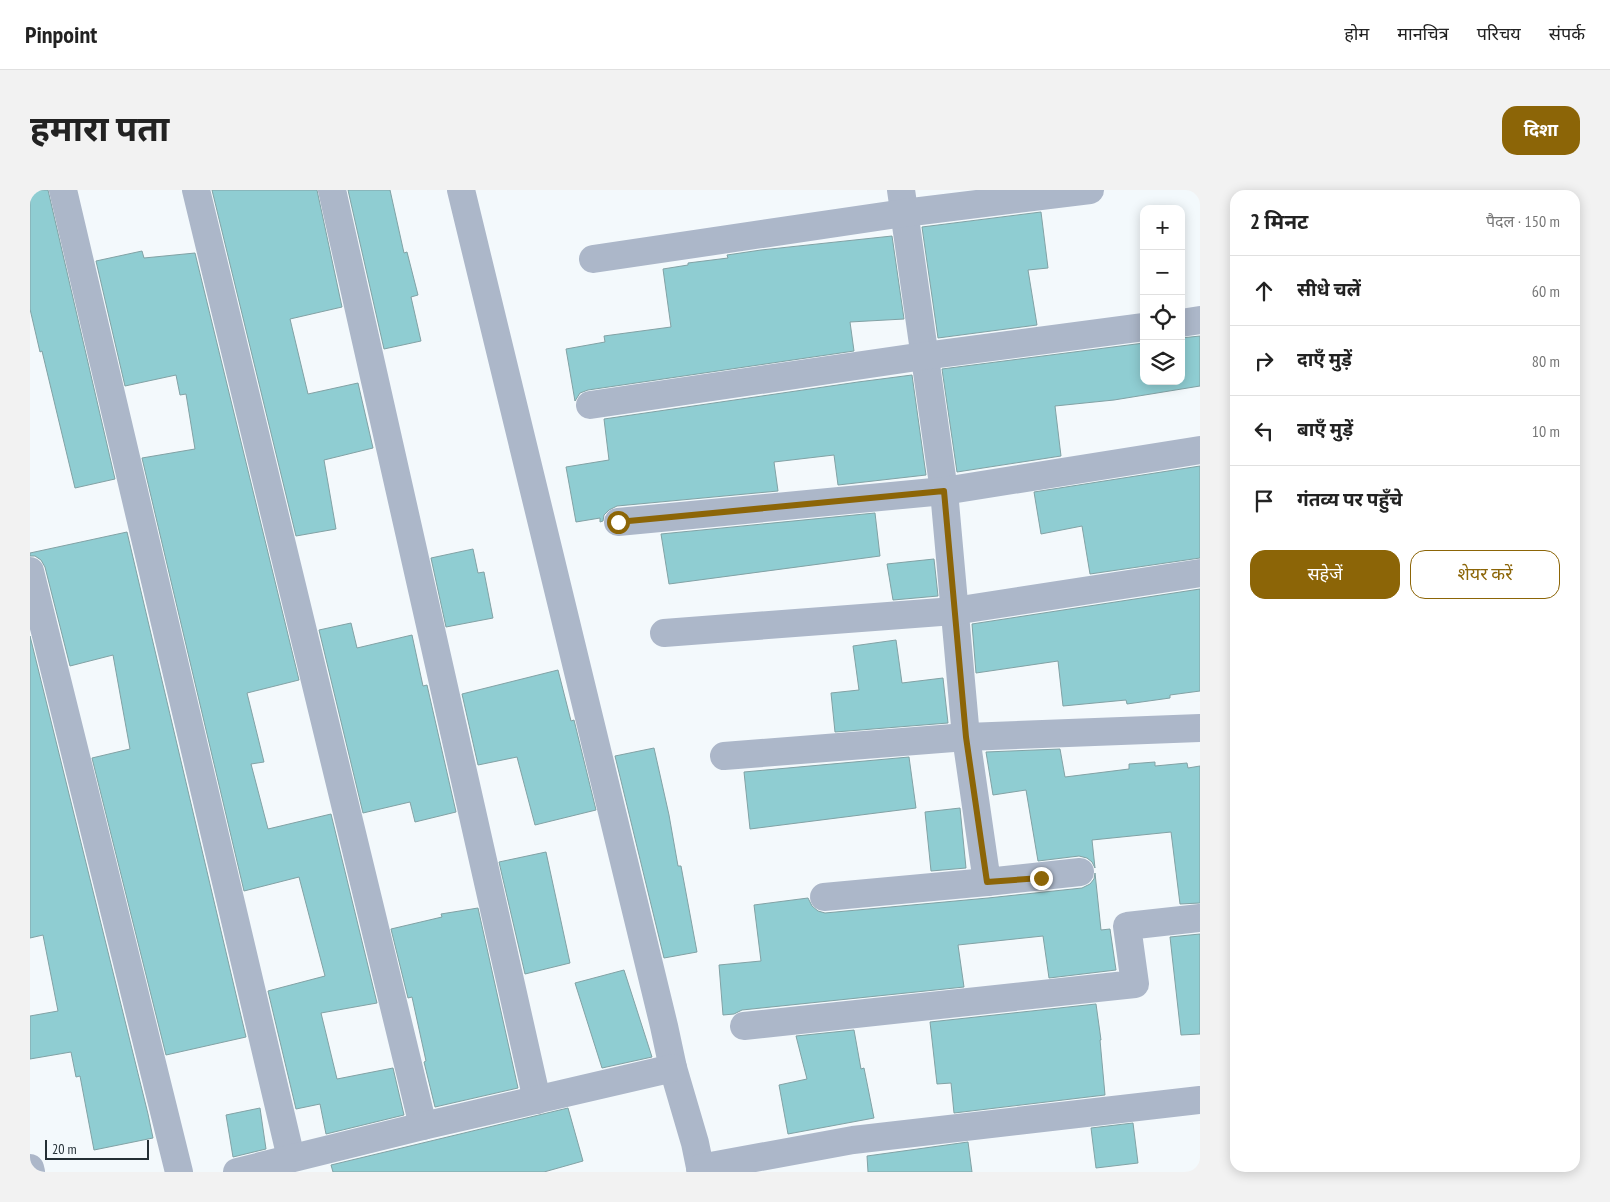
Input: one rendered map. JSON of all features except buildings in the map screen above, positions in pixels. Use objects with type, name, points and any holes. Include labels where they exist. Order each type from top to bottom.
[{"type":"street","points":[[63,190],[291,1158]]},
{"type":"street","points":[[196,190],[423,1126]]},
{"type":"street","points":[[332,190],[537,1100]]},
{"type":"street","points":[[461,190],[673,1068],[695,1143],[700,1170],[853,1140],[1200,1100]]},
{"type":"street","points":[[593,259],[902,202],[1090,190]]},
{"type":"street","points":[[902,202],[944,491],[966,737],[987,882]]},
{"type":"street","points":[[1185,322],[1200,320]]},
{"type":"street","points":[[590,405],[924,356],[1140,328]]},
{"type":"street","points":[[618,522],[944,491],[1200,450]]},
{"type":"street","points":[[30,571],[179,1172]]},
{"type":"street","points":[[664,633],[954,611],[1200,573]]},
{"type":"street","points":[[724,756],[966,737],[1200,728]]},
{"type":"street","points":[[824,896],[1080,872]]},
{"type":"street","points":[[744,1026],[1135,984],[1127,926],[1200,918]]},
{"type":"street","points":[[237,1172],[423,1126],[673,1068]]},
{"type":"street","points":[[30,1168],[31,1172]]},
{"type":"route","points":[[618,522],[944,491],[966,737],[987,882],[1041,878]]}]
